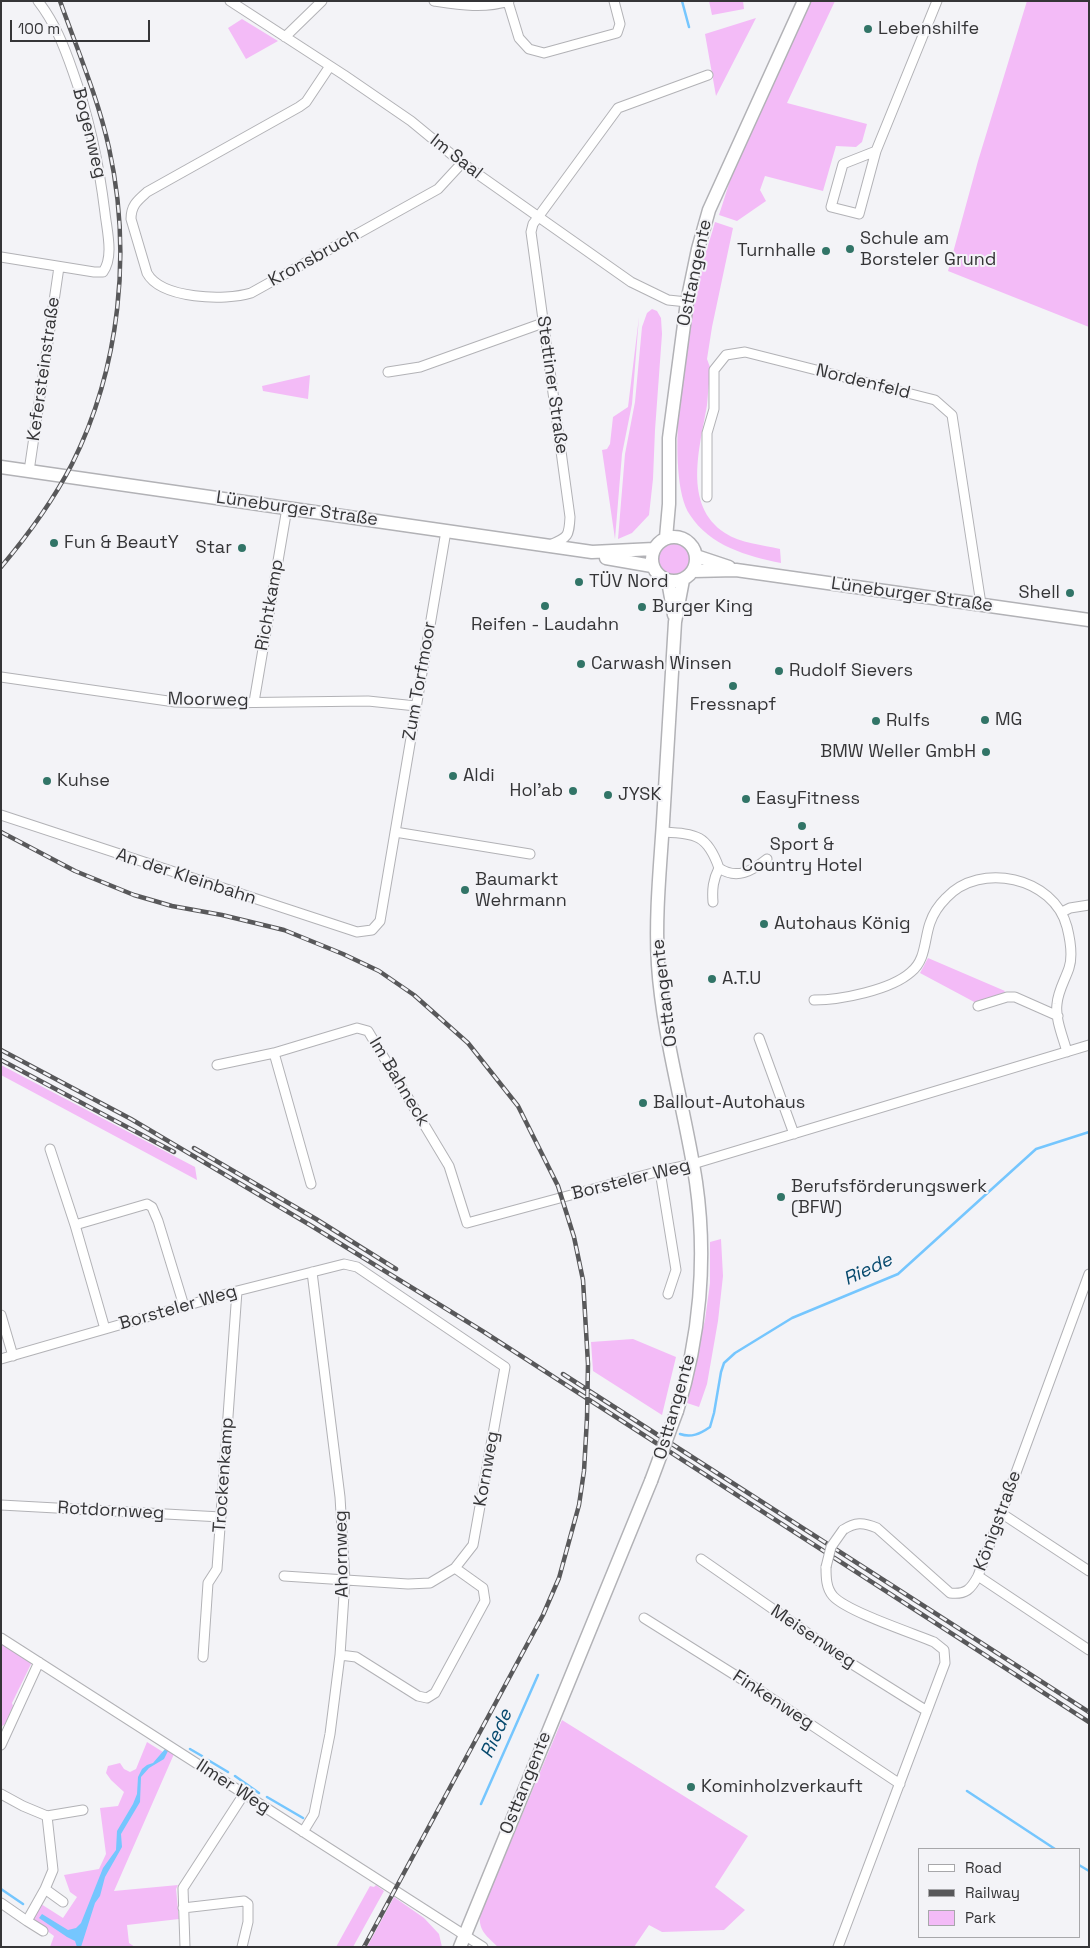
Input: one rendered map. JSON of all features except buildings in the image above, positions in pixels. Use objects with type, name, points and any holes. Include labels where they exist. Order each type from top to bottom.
[{"type":"main road","name":"Osttangente","points":[[666,538],[669,504],[669,438],[687,302],[698,249],[709,210],[804,1]]},
{"type":"main road","name":"Lüneburger Straße","points":[[1,467],[592,552],[654,549]]},
{"type":"main road","name":"Osttangente","points":[[669,504],[681,538]]},
{"type":"main road","points":[[666,538],[681,538],[691,545],[696,556],[693,571],[683,580],[668,581],[660,577],[652,566],[654,549],[666,538]]},
{"type":"main road","name":"Lüneburger Straße","points":[[592,552],[606,558],[652,566]]},
{"type":"main road","name":"Lüneburger Straße","points":[[696,556],[736,570]]},
{"type":"main road","name":"Lüneburger Straße","points":[[693,571],[736,570],[1089,620]]},
{"type":"main road","name":"Osttangente","points":[[462,1941],[652,1481],[677,1411],[690,1363],[699,1299],[700,1245],[693,1164],[664,1010],[658,966],[657,917],[675,622],[683,580]]},
{"type":"main road","name":"Osttangente","points":[[668,581],[675,622]]},
{"type":"street","name":"Bogenweg","points":[[38,1],[60,36],[80,90],[93,136],[106,222],[109,260],[103,272],[59,267]]},
{"type":"street","name":"Im Saal","points":[[230,1],[411,121],[462,164],[631,282],[668,300],[687,302]]},
{"type":"street","points":[[285,37],[322,1]]},
{"type":"street","points":[[434,1],[465,6],[509,2],[519,38],[529,49],[544,53],[617,33],[620,24],[614,1]]},
{"type":"street","points":[[876,151],[843,164],[831,207],[859,214],[876,151],[936,1]]},
{"type":"street","name":"Kronsbruch","points":[[330,66],[306,102],[299,107],[147,192],[136,201],[131,209],[131,218],[151,280],[165,288],[194,295],[231,297],[251,293],[438,189],[462,164]]},
{"type":"street","points":[[538,216],[618,108],[708,75]]},
{"type":"street","name":"Stettiner Straße","points":[[538,216],[531,232],[570,517],[569,532],[565,538],[550,545]]},
{"type":"street","points":[[1,258],[59,267]]},
{"type":"street","name":"Kefersteinstraße","points":[[29,471],[59,267]]},
{"type":"street","points":[[388,372],[420,366],[544,323]]},
{"type":"street","name":"Nordenfeld","points":[[706,497],[707,433],[714,409],[714,370],[726,355],[745,352],[935,400],[952,415],[981,604]]},
{"type":"street","name":"Richtkamp","points":[[254,702],[287,508]]},
{"type":"street","name":"Zum Torfmoor","points":[[372,930],[380,921],[446,530]]},
{"type":"street","name":"Moorweg","points":[[1,677],[175,702],[368,701],[416,706]]},
{"type":"street","name":"An der Kleinbahn","points":[[1,815],[357,932],[372,930]]},
{"type":"street","points":[[395,832],[530,854]]},
{"type":"street","points":[[662,832],[692,834],[706,843],[713,852],[719,868],[726,873],[740,874],[753,870],[767,859]]},
{"type":"street","points":[[713,902],[714,877],[719,868]]},
{"type":"street","points":[[814,1000],[841,999],[900,980],[912,972],[920,962],[930,923],[937,908],[948,896],[961,886],[978,880],[995,877],[1013,880],[1029,885],[1044,893],[1062,912],[1067,926],[1071,957],[1070,966],[1058,997],[1058,1016],[1067,1052]]},
{"type":"street","points":[[1062,912],[1070,908],[1089,906]]},
{"type":"street","points":[[978,1006],[1007,997],[1015,997],[1058,1016]]},
{"type":"street","name":"Im Bahneck","points":[[217,1065],[274,1053],[357,1028],[368,1031],[449,1166],[467,1223]]},
{"type":"street","points":[[759,1038],[794,1134]]},
{"type":"street","name":"Borsteler Weg","points":[[467,1223],[660,1171],[693,1164],[1089,1045]]},
{"type":"street","points":[[274,1053],[311,1184]]},
{"type":"street","points":[[50,1149],[75,1224],[105,1329]]},
{"type":"street","points":[[660,1171],[676,1270],[668,1294]]},
{"type":"street","points":[[75,1224],[147,1204],[152,1207],[184,1306]]},
{"type":"street","name":"Borsteler Weg","points":[[1,1359],[236,1291],[344,1264],[357,1267]]},
{"type":"street","name":"Kornweg","points":[[284,1576],[408,1584],[430,1583],[455,1568],[473,1545],[506,1367],[357,1267]]},
{"type":"street","name":"Ahornweg","points":[[303,1832],[314,1814],[330,1734],[340,1655],[345,1580],[340,1497],[312,1272]]},
{"type":"street","name":"Königstraße","points":[[838,1947],[945,1663],[944,1650],[934,1642],[846,1606],[832,1596],[827,1584],[826,1567],[831,1547],[843,1530],[853,1524],[866,1523],[876,1528],[950,1594],[966,1592],[973,1586],[1089,1274]]},
{"type":"street","name":"Trockenkamp","points":[[203,1657],[208,1583],[217,1569],[236,1291]]},
{"type":"street","points":[[1,1315],[12,1356]]},
{"type":"street","name":"Rotdornweg","points":[[1,1505],[221,1517]]},
{"type":"street","points":[[1001,1513],[1089,1571]]},
{"type":"street","name":"Meisenweg","points":[[701,1559],[852,1664],[927,1711]]},
{"type":"street","points":[[340,1655],[356,1657],[418,1696],[427,1698],[435,1693],[485,1601],[483,1588],[455,1568]]},
{"type":"street","points":[[978,1576],[1089,1650]]},
{"type":"street","name":"Finkenweg","points":[[644,1618],[762,1692],[900,1784]]},
{"type":"street","name":"Ilmer Weg","points":[[1,1638],[127,1717],[303,1832],[462,1941],[483,1947]]},
{"type":"street","points":[[1,1745],[38,1662]]},
{"type":"street","points":[[1,1794],[47,1816],[83,1810]]},
{"type":"street","points":[[186,1947],[182,1895],[186,1882],[244,1794]]},
{"type":"street","points":[[27,1920],[45,1889],[53,1870],[47,1816]]},
{"type":"street","points":[[45,1889],[63,1902]]},
{"type":"street","points":[[184,1908],[244,1901],[248,1904],[248,1922],[242,1947]]},
{"type":"street","points":[[1,1903],[43,1931]]},
{"type":"green space","points":[[709,1],[743,1],[744,9],[712,15]]},
{"type":"green space","points":[[811,1],[835,1],[787,103],[867,124],[862,142],[856,147],[836,146],[823,191],[765,176],[760,190],[766,201],[737,221],[719,215],[734,168],[763,97]]},
{"type":"green space","points":[[1027,1],[1089,1],[1089,327],[948,271],[978,161]]},
{"type":"green space","points":[[756,18],[716,96],[705,34]]},
{"type":"green space","points":[[242,19],[278,41],[246,59],[228,28]]},
{"type":"green space","points":[[715,222],[733,228],[707,359],[711,370],[698,457],[699,491],[703,507],[712,521],[725,533],[745,541],[780,549],[781,563],[743,553],[708,535],[690,515],[682,496],[678,470],[678,438],[682,370],[696,287]]},
{"type":"green space","points":[[652,309],[657,311],[661,318],[662,334],[649,515],[632,533],[618,539],[625,454],[635,402],[642,327],[647,313]]},
{"type":"green space","points":[[639,317],[632,404],[622,454],[615,539],[602,450],[607,449],[610,444],[613,417],[628,407]]},
{"type":"green space","points":[[310,375],[308,399],[263,391],[262,386]]},
{"type":"green space","points":[[675,543],[687,548],[692,560],[687,572],[675,577],[663,572],[658,560],[663,548]]},
{"type":"green space","points":[[928,958],[1005,991],[1001,997],[978,1004],[920,973]]},
{"type":"green space","points":[[1,1065],[195,1167],[197,1180],[1,1075]]},
{"type":"green space","points":[[721,1239],[723,1276],[718,1321],[707,1384],[699,1407],[684,1402],[705,1320],[710,1283],[710,1242]]},
{"type":"green space","points":[[633,1339],[676,1357],[662,1415],[593,1371],[591,1342]]},
{"type":"green space","points":[[2,1644],[32,1662],[12,1703],[13,1706],[5,1724],[1,1727]]},
{"type":"green space","points":[[562,1720],[748,1836],[715,1887],[745,1910],[724,1930],[662,1932],[649,1925],[634,1947],[498,1947],[484,1933],[480,1915]]},
{"type":"green space","points":[[147,1742],[163,1752],[166,1749],[174,1754],[114,1891],[178,1885],[176,1889],[179,1919],[127,1925],[129,1943],[135,1947],[50,1947],[54,1936],[31,1919],[41,1904],[63,1918],[77,1897],[70,1892],[64,1875],[99,1869],[106,1854],[100,1808],[118,1806],[124,1792],[106,1773],[108,1766],[120,1763],[124,1769],[130,1772],[136,1769]]},
{"type":"green space","points":[[376,1885],[384,1891],[353,1947],[336,1947],[370,1886],[374,1887]]},
{"type":"green space","points":[[394,1897],[424,1918],[439,1934],[442,1947],[367,1947]]},
{"type":"water","points":[[165,1749],[168,1751],[164,1759],[149,1768],[141,1777],[140,1802],[121,1834],[122,1847],[105,1877],[81,1947],[77,1947],[75,1941],[39,1918],[42,1914],[68,1930],[76,1928],[81,1923],[103,1868],[116,1850],[117,1831],[137,1794],[138,1777],[142,1769],[153,1763]]},
{"type":"waterway","points":[[682,1],[689,27]]},
{"type":"waterway","name":"Riede","points":[[680,1434],[695,1435],[710,1427],[724,1363],[735,1353],[792,1318],[898,1274],[1036,1149],[1089,1132]]},
{"type":"waterway","name":"Riede","points":[[481,1804],[538,1675]]},
{"type":"waterway","points":[[190,1749],[202,1756]]},
{"type":"waterway","points":[[208,1760],[228,1772]]},
{"type":"waterway","points":[[235,1776],[259,1793]]},
{"type":"waterway","points":[[967,1791],[1053,1848]]},
{"type":"waterway","points":[[267,1797],[303,1818]]},
{"type":"waterway","points":[[1080,1866],[1089,1871]]},
{"type":"waterway","points":[[1,1889],[23,1904]]},
{"type":"railway","points":[[1,567],[40,517],[72,464],[88,427],[101,389],[111,349],[117,309],[120,228],[109,148],[93,92],[60,1]]},
{"type":"railway","points":[[1,832],[75,871],[134,895],[172,906],[222,915],[284,930],[379,971],[414,995],[468,1043],[518,1106],[558,1186],[574,1237],[583,1280],[588,1364],[584,1471],[579,1505],[559,1578],[543,1615],[364,1947]]},
{"type":"railway","points":[[1,1050],[131,1119],[310,1225],[484,1332],[1089,1722]]},
{"type":"railway","points":[[1,1060],[174,1152]]},
{"type":"railway","points":[[194,1148],[316,1219],[396,1269]]},
{"type":"railway","points":[[563,1374],[1089,1712]]},
{"type":"place","name":"Lebenshilfe","points":[[868,29]]},
{"type":"place","name":"Schule am Borsteler Grund","points":[[850,249]]},
{"type":"place","name":"Turnhalle","points":[[826,251]]},
{"type":"place","name":"Fun & BeautY","points":[[54,543]]},
{"type":"place","name":"Star","points":[[242,548]]},
{"type":"place","name":"TÜV Nord","points":[[579,582]]},
{"type":"place","name":"Shell","points":[[1070,593]]},
{"type":"place","name":"Reifen - Laudahn","points":[[545,606]]},
{"type":"place","name":"Burger King","points":[[642,607]]},
{"type":"place","name":"Carwash Winsen","points":[[581,664]]},
{"type":"place","name":"Rudolf Sievers","points":[[779,671]]},
{"type":"place","name":"Fressnapf","points":[[733,686]]},
{"type":"place","name":"MG","points":[[985,720]]},
{"type":"place","name":"Rulfs","points":[[876,721]]},
{"type":"place","name":"BMW Weller GmbH","points":[[986,752]]},
{"type":"place","name":"Aldi","points":[[453,776]]},
{"type":"place","name":"Kuhse","points":[[47,781]]},
{"type":"place","name":"Hol'ab","points":[[573,791]]},
{"type":"place","name":"JYSK","points":[[608,795]]},
{"type":"place","name":"EasyFitness","points":[[746,799]]},
{"type":"place","name":"Sport & Country Hotel","points":[[802,826]]},
{"type":"place","name":"Baumarkt Wehrmann","points":[[465,890]]},
{"type":"place","name":"Autohaus König","points":[[764,924]]},
{"type":"place","name":"A.T.U","points":[[712,979]]},
{"type":"place","name":"Ballout-Autohaus","points":[[643,1103]]},
{"type":"place","name":"Berufsförderungswerk (BFW)","points":[[781,1197]]},
{"type":"place","name":"Kominholzverkauft","points":[[691,1787]]}]
